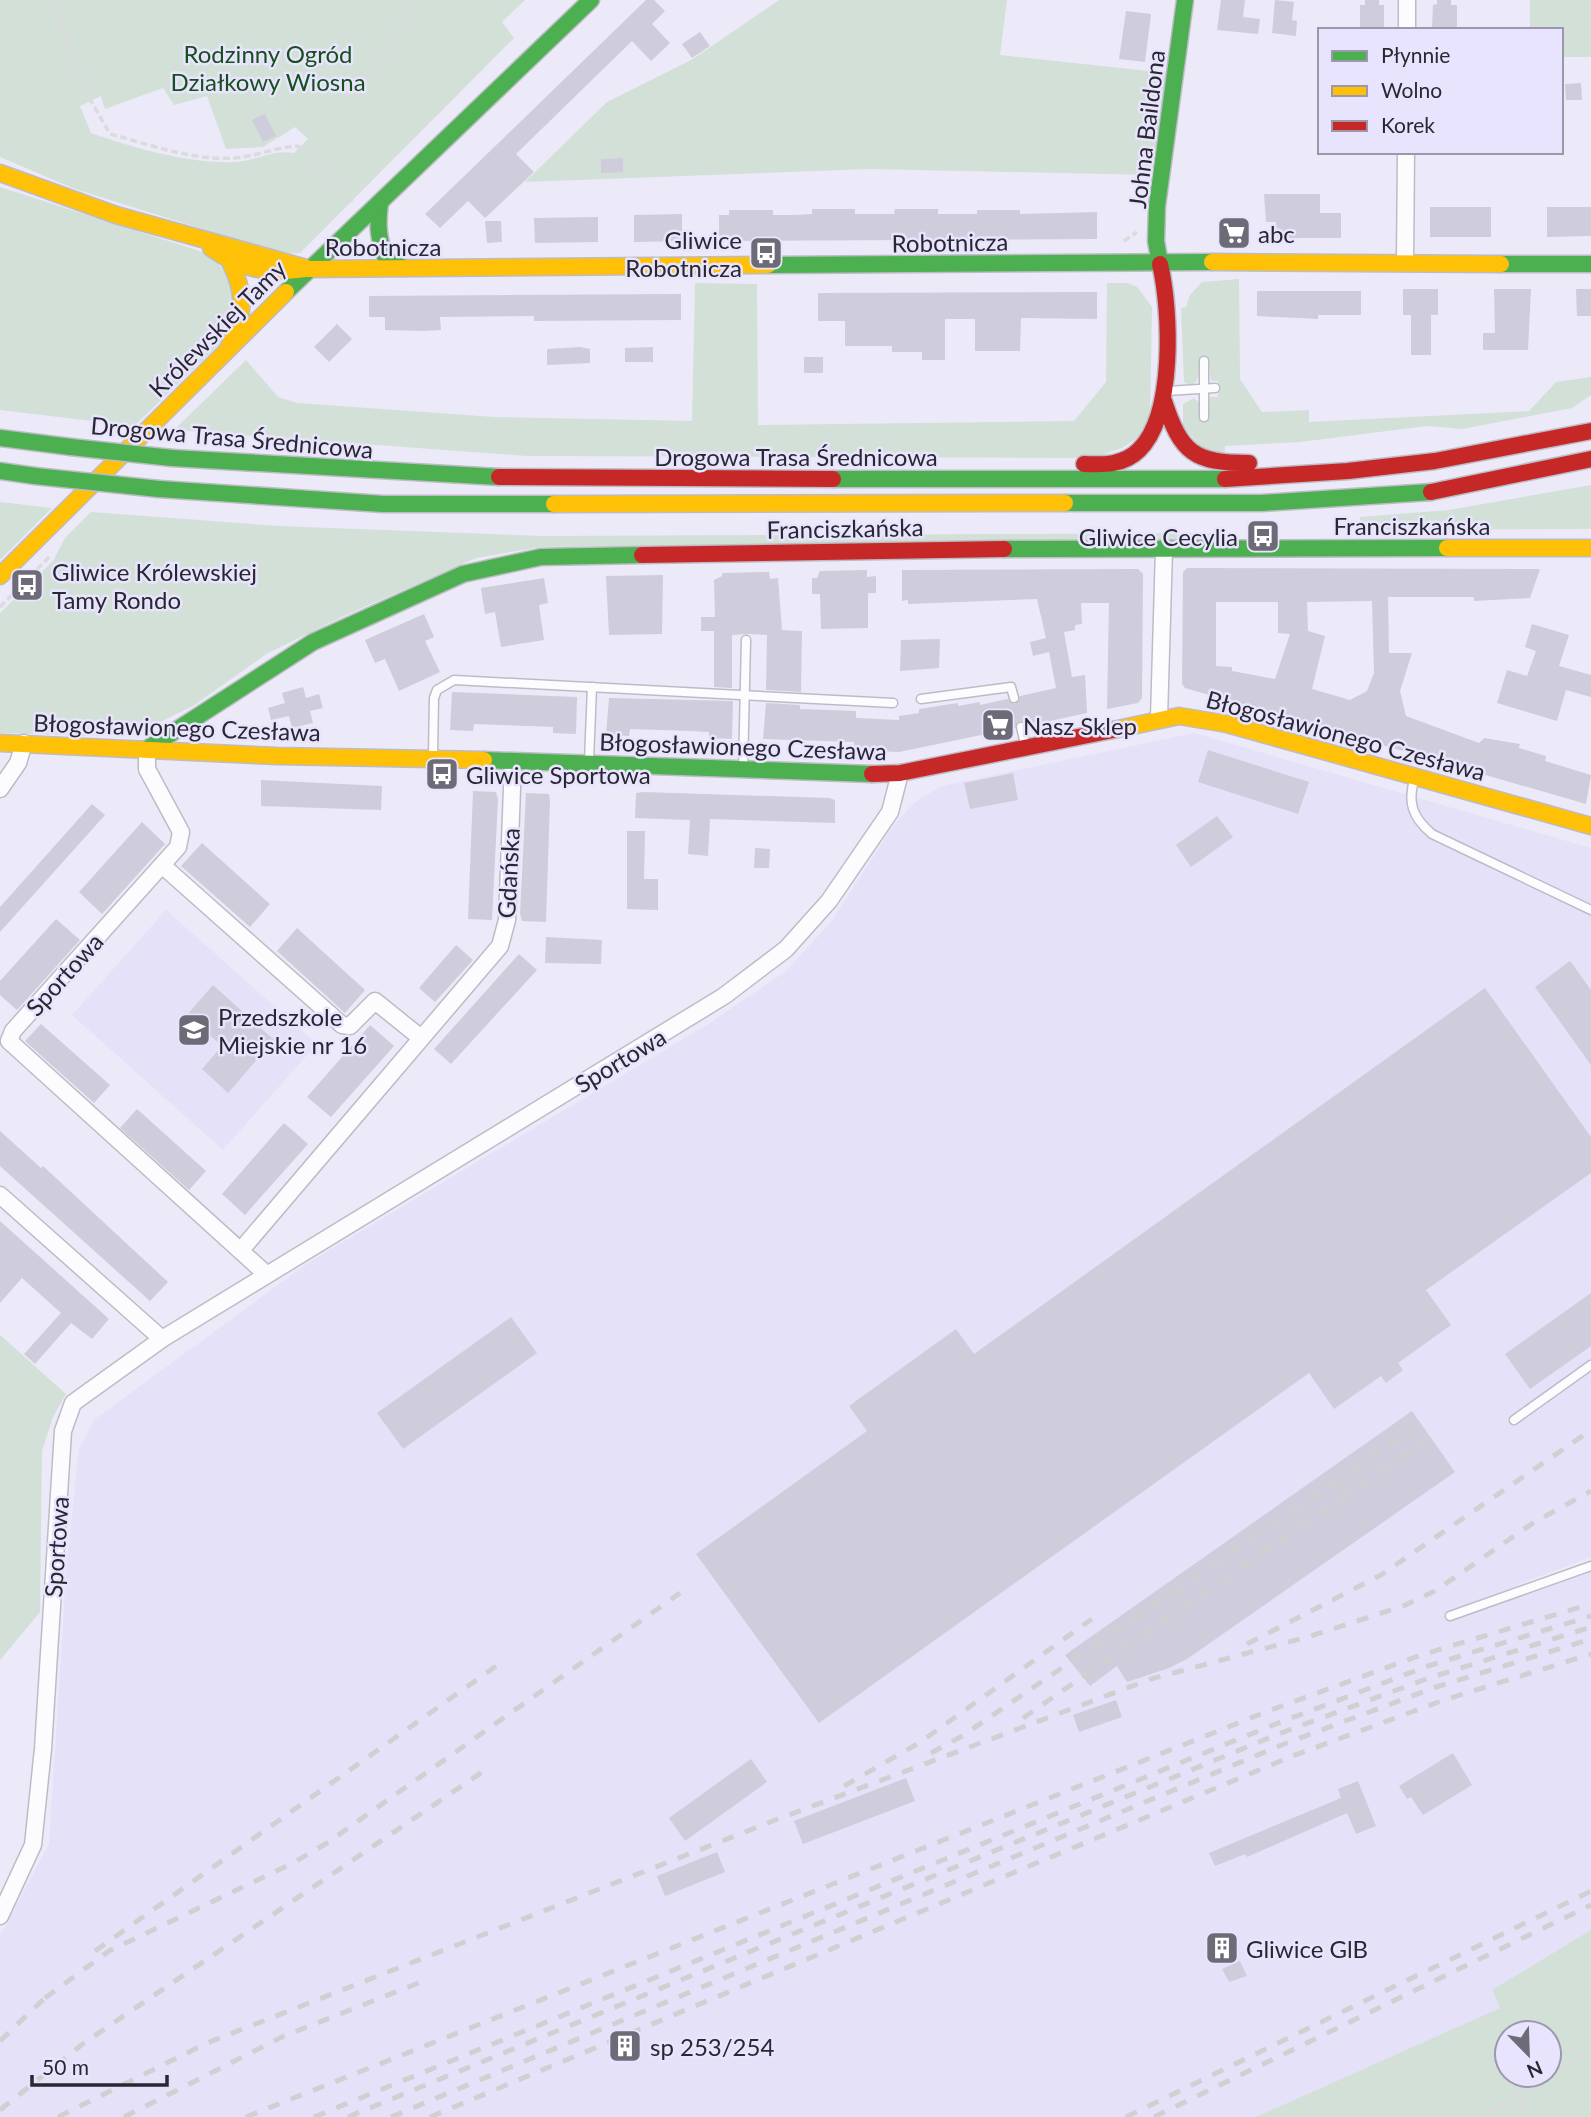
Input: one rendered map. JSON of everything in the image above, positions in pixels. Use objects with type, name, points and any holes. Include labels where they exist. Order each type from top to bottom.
[{"type":"street","name":"Królewskiej Tamy","points":[[0,576],[310,269],[591,0]]},
{"type":"street","name":"Johna Baildona","points":[[1164,396],[1164,281],[1156,241],[1157,206],[1185,0]]},
{"type":"street","points":[[1407,0],[1407,28]]},
{"type":"street","points":[[1405,263],[1406,154]]},
{"type":"street","points":[[0,173],[116,215],[201,241],[223,242],[310,269]]},
{"type":"street","points":[[380,203],[376,234],[381,249],[387,261],[404,268]]},
{"type":"street","points":[[201,241],[230,262],[269,275],[310,269]]},
{"type":"street","points":[[228,349],[243,320],[246,306],[240,279],[230,262]]},
{"type":"street","name":"Robotnicza","points":[[310,269],[1591,264]]},
{"type":"street","points":[[1164,396],[1182,445],[1198,460],[1307,463],[1348,471]]},
{"type":"street","points":[[961,479],[1034,466],[1117,463],[1142,449],[1155,430],[1164,396]]},
{"type":"street","name":"Drogowa Trasa Średnicowa","points":[[0,438],[172,458],[461,477],[1193,481],[1348,471],[1435,461],[1591,431]]},
{"type":"street","name":"Drogowa Trasa Średnicowa","points":[[0,471],[159,489],[383,504],[1249,503],[1401,495],[1519,476],[1591,459]]},
{"type":"street","points":[[1519,476],[1591,475]]},
{"type":"street","name":"Franciszkańska","points":[[147,749],[313,642],[463,575],[512,561],[574,555],[1591,548]]},
{"type":"street","points":[[1159,718],[1164,549]]},
{"type":"street","name":"Błogosławionego Czesława","points":[[0,743],[277,756],[433,758],[743,772],[900,773],[1179,716],[1227,724],[1416,775],[1591,827]]},
{"type":"street","points":[[0,789],[18,763],[24,743]]},
{"type":"street","name":"Sportowa","points":[[147,749],[147,769],[181,832],[178,848],[13,1031],[9,1041],[266,1274]]},
{"type":"street","name":"Gdańska","points":[[421,1038],[494,957],[504,936],[513,762]]},
{"type":"street","name":"Sportowa","points":[[0,1916],[33,1845],[43,1749],[63,1431],[73,1403],[162,1339],[724,996],[786,949],[829,901],[890,812],[900,773]]},
{"type":"street","points":[[163,866],[342,1025],[350,1027],[375,1001],[421,1038],[241,1250]]},
{"type":"street","points":[[0,1195],[162,1339]]},
{"type":"lane","points":[[1203,362],[1204,417]]},
{"type":"lane","points":[[1164,396],[1214,388]]},
{"type":"lane","points":[[743,772],[746,640]]},
{"type":"lane","points":[[433,758],[434,698],[446,682],[454,680],[893,703]]},
{"type":"lane","points":[[588,765],[592,687]]},
{"type":"lane","points":[[921,699],[1011,687],[1014,698]]},
{"type":"lane","points":[[1021,727],[1026,747]]},
{"type":"lane","points":[[1416,775],[1410,792],[1413,813],[1432,834],[1591,910]]},
{"type":"lane","points":[[1514,1420],[1591,1365]]},
{"type":"lane","points":[[1450,1616],[1591,1566]]},
{"type":"path","points":[[51,0],[91,101],[110,134],[180,152],[233,158],[279,147],[298,146],[358,208]]},
{"type":"path","points":[[350,95],[378,65],[412,0]]},
{"type":"path","points":[[1479,2117],[1591,2051]]},
{"type":"path","points":[[1521,2093],[1524,2117]]},
{"type":"shaded area","points":[[1194,733],[1591,848],[1591,1557],[1514,1586],[1591,1566],[1591,1930],[1492,1990],[1501,2008],[1256,2117],[0,2117],[0,1936],[49,1844],[67,1561],[79,1449],[95,1419],[308,1263],[708,1024],[786,971],[830,923],[894,825],[915,802],[942,786]]},
{"type":"shaded area","name":"Przedszkole Miejskie nr 16","points":[[166,910],[317,1044],[223,1150],[72,1015]]},
{"type":"green space","name":"Rodzinny Ogród Działkowy Wiosna","points":[[0,0],[525,0],[502,22],[514,38],[300,253],[282,254],[75,189],[0,157]],"holes":[[[163,88],[174,105],[207,96],[226,149],[263,147],[295,127],[308,139],[294,153],[279,153],[250,160],[217,162],[181,158],[91,133],[80,106],[101,96],[105,109]]]},
{"type":"green space","points":[[779,0],[1007,0],[1000,55],[1167,73],[1152,175],[869,169],[525,182],[607,102],[693,59]]},
{"type":"green space","points":[[1530,0],[1591,0],[1591,57],[1563,57],[1563,28],[1530,28]]},
{"type":"green space","points":[[0,187],[212,255],[239,292],[225,339],[134,426],[0,410]]},
{"type":"green space","points":[[1239,279],[1240,379],[1262,412],[1309,410],[1309,422],[1529,411],[1556,382],[1591,377],[1591,395],[1572,408],[1462,429],[1427,426],[1300,442],[1225,446],[1224,457],[1206,454],[1183,426],[1183,404],[1194,398],[1199,403],[1199,417],[1208,416],[1210,397],[1218,397],[1218,381],[1211,381],[1209,362],[1199,363],[1194,384],[1191,386],[1184,382],[1181,308],[1186,307],[1190,295],[1202,282]]},
{"type":"green space","points":[[695,283],[757,284],[758,425],[1074,421],[1106,382],[1107,283],[1127,283],[1137,287],[1152,307],[1150,419],[1140,436],[1122,448],[1092,458],[527,456],[174,430],[246,360],[278,397],[297,403],[494,417],[692,421]]},
{"type":"green space","points":[[1591,485],[1591,529],[1360,530],[1360,517],[1449,510]]},
{"type":"green space","points":[[0,502],[52,508],[0,560]]},
{"type":"green space","points":[[91,512],[278,526],[544,536],[1217,533],[1218,541],[541,547],[476,558],[346,615],[268,653],[193,706],[158,723],[124,732],[86,736],[0,733],[0,613],[53,561],[65,538]]},
{"type":"green space","points":[[0,1335],[66,1394],[53,1417],[42,1451],[40,1612],[0,1660]]},
{"type":"green space","points":[[1591,1930],[1591,2117],[1256,2117],[1500,2008],[1492,1990]]},
{"type":"building","points":[[646,0],[654,0],[665,11],[652,24],[670,43],[651,61],[632,41],[516,154],[534,172],[485,218],[468,201],[440,228],[425,214]]},
{"type":"building","points":[[1221,0],[1245,0],[1243,17],[1260,19],[1258,34],[1217,30]]},
{"type":"building","points":[[1275,0],[1294,2],[1292,20],[1297,21],[1296,36],[1272,33]]},
{"type":"building","points":[[1365,0],[1379,0],[1379,5],[1384,5],[1384,28],[1360,28],[1360,5],[1365,5]]},
{"type":"building","points":[[1437,0],[1451,0],[1451,5],[1457,5],[1457,28],[1432,28],[1433,5],[1437,4]]},
{"type":"building","points":[[1126,11],[1151,14],[1145,62],[1119,59]]},
{"type":"building","points":[[700,32],[710,46],[692,58],[682,44]]},
{"type":"building","points":[[1581,83],[1582,100],[1566,100],[1565,84]]},
{"type":"building","points":[[265,114],[276,136],[263,142],[252,120]]},
{"type":"building","points":[[623,158],[623,172],[601,173],[601,159]]},
{"type":"building","points":[[1264,194],[1320,194],[1320,213],[1341,213],[1341,238],[1277,238],[1276,222],[1266,222]]},
{"type":"building","points":[[1430,207],[1491,207],[1491,237],[1430,237]]},
{"type":"building","points":[[1547,207],[1591,207],[1591,236],[1547,237]]},
{"type":"building","points":[[812,209],[855,209],[855,214],[894,214],[895,209],[938,209],[938,214],[977,214],[977,210],[1020,210],[1020,214],[1097,212],[1097,239],[719,241],[719,215],[729,215],[729,210],[773,210],[773,215],[796,215],[812,214]]},
{"type":"building","points":[[682,214],[682,241],[634,242],[634,215]]},
{"type":"building","points":[[598,217],[598,242],[535,243],[534,218]]},
{"type":"building","points":[[485,221],[501,221],[502,242],[487,243]]},
{"type":"building","points":[[1403,289],[1438,289],[1438,315],[1431,315],[1431,355],[1411,355],[1411,315],[1403,315]]},
{"type":"building","points":[[1494,289],[1531,289],[1528,350],[1483,350],[1483,333],[1495,333]]},
{"type":"building","points":[[1576,289],[1591,289],[1591,316],[1577,316]]},
{"type":"building","points":[[1257,291],[1361,291],[1361,315],[1318,315],[1318,319],[1257,316]]},
{"type":"building","points":[[1097,292],[1097,319],[1021,318],[1020,351],[975,351],[975,319],[945,319],[945,360],[922,360],[922,352],[892,352],[892,346],[845,346],[845,321],[818,321],[818,293]]},
{"type":"building","points":[[681,294],[681,320],[534,321],[534,316],[440,317],[441,330],[422,331],[385,330],[385,317],[369,317],[369,296]]},
{"type":"building","points":[[337,324],[352,339],[329,362],[314,347]]},
{"type":"building","points":[[653,347],[653,362],[625,362],[625,348]]},
{"type":"building","points":[[547,349],[590,349],[590,363],[547,365]]},
{"type":"building","points":[[804,357],[823,357],[823,373],[804,373]]},
{"type":"building","points":[[1187,568],[1540,569],[1530,598],[1474,601],[1474,597],[1388,597],[1389,653],[1412,653],[1400,691],[1406,716],[1479,743],[1484,738],[1520,744],[1519,748],[1546,756],[1545,761],[1591,775],[1586,804],[1185,688],[1182,684],[1183,572]],"holes":[[[1372,601],[1374,673],[1367,691],[1350,700],[1312,689],[1325,636],[1308,631],[1307,602]],[[1216,602],[1278,602],[1278,633],[1290,634],[1275,679],[1232,671],[1232,667],[1216,666]]]},
{"type":"building","points":[[1138,569],[1143,574],[1142,698],[1138,703],[1107,709],[1109,603],[1081,603],[1082,624],[1075,625],[1075,630],[1064,632],[1072,677],[1085,675],[1087,713],[1027,726],[1020,721],[1015,728],[899,752],[854,750],[854,742],[763,739],[766,703],[800,705],[800,709],[856,711],[856,718],[899,720],[899,716],[919,713],[919,709],[958,703],[958,706],[980,702],[980,705],[1007,699],[1015,704],[1020,696],[1056,688],[1049,652],[1033,656],[1030,642],[1046,638],[1037,599],[908,604],[908,600],[902,601],[902,570]]},
{"type":"building","points":[[867,570],[867,577],[876,576],[876,593],[868,593],[868,628],[821,629],[820,594],[812,594],[812,578],[817,578],[820,571]]},
{"type":"building","points":[[769,572],[770,579],[778,578],[782,630],[802,631],[801,692],[766,690],[767,635],[732,635],[732,688],[714,687],[714,631],[701,631],[701,617],[715,617],[714,580],[722,576],[722,573]]},
{"type":"building","points":[[663,575],[662,634],[609,635],[606,576]]},
{"type":"building","points":[[544,578],[548,603],[539,605],[544,640],[501,647],[495,612],[485,614],[481,588]]},
{"type":"building","points":[[424,614],[434,637],[425,641],[440,672],[399,691],[385,659],[375,663],[365,640]]},
{"type":"building","points":[[1532,624],[1569,635],[1559,666],[1591,675],[1591,697],[1566,690],[1557,721],[1497,703],[1507,670],[1527,676],[1536,651],[1525,647]]},
{"type":"building","points":[[940,639],[939,668],[900,671],[901,640]]},
{"type":"building","points":[[303,687],[306,698],[319,694],[323,708],[310,711],[313,723],[292,728],[289,716],[271,720],[268,708],[285,703],[282,693]]},
{"type":"building","points":[[452,692],[577,697],[576,734],[553,733],[553,727],[474,724],[473,731],[450,730]]},
{"type":"building","points":[[609,698],[733,701],[732,739],[709,738],[709,732],[630,729],[629,736],[606,735]]},
{"type":"building","points":[[1208,750],[1309,782],[1298,814],[1198,782]]},
{"type":"building","points":[[1013,773],[1018,800],[970,809],[964,783]]},
{"type":"building","points":[[261,780],[382,786],[381,810],[261,806]]},
{"type":"building","points":[[473,791],[496,792],[498,799],[492,920],[468,919]]},
{"type":"building","points":[[526,793],[549,794],[546,922],[522,921],[520,914]]},
{"type":"building","points":[[636,793],[829,798],[835,800],[835,823],[710,819],[708,856],[688,854],[690,820],[635,818]]},
{"type":"building","points":[[92,804],[105,815],[0,932],[0,907]]},
{"type":"building","points":[[1217,816],[1233,837],[1191,867],[1176,845]]},
{"type":"building","points":[[142,822],[165,844],[102,914],[79,892]]},
{"type":"building","points":[[627,831],[645,831],[644,879],[658,879],[658,910],[627,909]]},
{"type":"building","points":[[202,843],[270,904],[250,927],[181,866]]},
{"type":"building","points":[[755,848],[770,849],[769,868],[754,868]]},
{"type":"building","points":[[56,919],[80,940],[17,1010],[0,995],[0,981]]},
{"type":"building","points":[[297,928],[365,990],[345,1013],[277,951]]},
{"type":"building","points":[[546,937],[602,940],[601,964],[545,963]]},
{"type":"building","points":[[456,945],[473,960],[435,1002],[419,988]]},
{"type":"building","points":[[519,954],[537,970],[451,1064],[434,1049]]},
{"type":"building","points":[[1570,961],[1591,990],[1591,1065],[1535,987]]},
{"type":"building","points":[[213,985],[274,1040],[228,1093],[202,1069],[222,1046],[187,1015]]},
{"type":"building","points":[[1485,988],[1591,1137],[1591,1173],[1426,1290],[1451,1325],[1398,1363],[1403,1370],[1386,1383],[1381,1376],[1334,1409],[1309,1373],[819,1723],[696,1554],[867,1431],[849,1406],[956,1329],[974,1354]]},
{"type":"building","points":[[41,1024],[110,1085],[94,1103],[25,1041]]},
{"type":"building","points":[[370,1025],[394,1046],[331,1117],[307,1097]]},
{"type":"building","points":[[137,1109],[206,1171],[189,1190],[120,1128]]},
{"type":"building","points":[[284,1123],[308,1144],[245,1215],[222,1194]]},
{"type":"building","points":[[0,1131],[41,1168],[43,1166],[168,1282],[150,1301],[0,1166]]},
{"type":"building","points":[[0,1221],[109,1319],[92,1339],[71,1323],[35,1364],[24,1354],[61,1313],[22,1278],[0,1303]]},
{"type":"building","points":[[1591,1293],[1591,1346],[1530,1389],[1505,1354]]},
{"type":"building","points":[[511,1317],[537,1353],[403,1449],[377,1413]]},
{"type":"building","points":[[1412,1411],[1455,1472],[1187,1659],[1169,1668],[1127,1682],[1117,1666],[1090,1686],[1065,1655]]},
{"type":"building","points":[[1116,1700],[1122,1717],[1079,1732],[1073,1715]]},
{"type":"building","points":[[1453,1753],[1472,1785],[1423,1815],[1411,1797],[1407,1799],[1399,1786]]},
{"type":"building","points":[[751,1759],[767,1782],[685,1841],[669,1818]]},
{"type":"building","points":[[906,1778],[915,1801],[803,1844],[794,1821]]},
{"type":"building","points":[[1358,1781],[1376,1826],[1356,1834],[1347,1813],[1247,1857],[1245,1854],[1215,1866],[1209,1853],[1341,1798],[1338,1789]]},
{"type":"building","points":[[717,1852],[725,1872],[665,1896],[657,1876]]},
{"type":"building","points":[[1240,1961],[1247,1976],[1229,1982],[1222,1969]]},
{"type":"railway","points":[[931,1753],[962,1736],[1412,1429]]},
{"type":"railway","points":[[1247,1644],[1381,1575],[1591,1430]]},
{"type":"railway","points":[[1023,1718],[1423,1442]]},
{"type":"railway","points":[[58,2117],[207,2043],[778,1819],[1151,1679],[1311,1636],[1403,1606],[1435,1591],[1533,1523],[1591,1491]]},
{"type":"railway","points":[[45,1998],[109,1951],[293,1863],[327,1843],[680,1593]]},
{"type":"railway","points":[[246,2117],[1271,1710],[1421,1655],[1591,1604]]},
{"type":"railway","points":[[314,2117],[1273,1725],[1428,1666],[1591,1616]]},
{"type":"railway","points":[[844,1786],[919,1743],[1092,1619]]},
{"type":"railway","points":[[348,2117],[1281,1733],[1429,1678],[1591,1627]]},
{"type":"railway","points":[[391,2117],[1284,1744],[1436,1687],[1591,1639]]},
{"type":"railway","points":[[430,2117],[1290,1757],[1441,1701],[1591,1654]]},
{"type":"railway","points":[[95,1951],[506,1659]]},
{"type":"railway","points":[[0,2110],[84,2043],[485,1770]]},
{"type":"railway","points":[[1126,2117],[1591,1891]]},
{"type":"railway","points":[[1154,2117],[1591,1905]]},
{"type":"railway","points":[[124,2117],[284,2036],[421,1982]]},
{"type":"railway","points":[[0,2041],[51,1992]]},
{"type":"traffic: fast","points":[[286,292],[591,0]]},
{"type":"traffic: fast","points":[[1160,264],[1156,241],[1157,206],[1185,0]]},
{"type":"traffic: fast","points":[[380,203],[379,232],[384,254],[387,261],[404,268]]},
{"type":"traffic: fast","points":[[768,265],[1212,262]]},
{"type":"traffic: fast","points":[[1501,264],[1591,264]]},
{"type":"traffic: fast","points":[[0,438],[71,447]]},
{"type":"traffic: fast","points":[[71,447],[172,458]]},
{"type":"traffic: fast","points":[[172,458],[499,477]]},
{"type":"traffic: fast","points":[[0,471],[35,476]]},
{"type":"traffic: fast","points":[[35,476],[159,489]]},
{"type":"traffic: fast","points":[[833,479],[1225,479]]},
{"type":"traffic: fast","points":[[159,489],[383,504],[554,504]]},
{"type":"traffic: fast","points":[[1065,503],[1262,503],[1431,492]]},
{"type":"traffic: fast","points":[[1004,549],[1447,548]]},
{"type":"traffic: fast","points":[[147,749],[313,642],[463,574],[541,557],[642,555]]},
{"type":"traffic: fast","points":[[484,760],[872,774]]},
{"type":"traffic: slow","points":[[0,173],[116,215],[310,269]]},
{"type":"traffic: slow","points":[[211,248],[256,269],[305,269]]},
{"type":"traffic: slow","points":[[228,349],[241,306],[239,285],[230,262]]},
{"type":"traffic: slow","points":[[1212,262],[1501,264]]},
{"type":"traffic: slow","points":[[310,269],[768,265]]},
{"type":"traffic: slow","points":[[0,576],[286,292]]},
{"type":"traffic: slow","points":[[554,504],[1065,503]]},
{"type":"traffic: slow","points":[[1447,548],[1591,548]]},
{"type":"traffic: slow","points":[[1113,730],[1179,716],[1227,724],[1591,826]]},
{"type":"traffic: slow","points":[[0,743],[277,756],[484,760]]},
{"type":"traffic: jam","points":[[1084,464],[1113,463],[1133,455],[1151,434],[1159,413],[1167,362],[1168,334],[1160,264]]},
{"type":"traffic: jam","points":[[1164,401],[1177,433],[1192,451],[1215,461],[1249,463]]},
{"type":"traffic: jam","points":[[1225,479],[1348,471],[1435,461],[1591,431]]},
{"type":"traffic: jam","points":[[1431,492],[1591,459]]},
{"type":"traffic: jam","points":[[499,477],[833,479]]},
{"type":"traffic: jam","points":[[642,555],[1004,549]]},
{"type":"traffic: jam","points":[[872,774],[900,773],[1113,730]]},
{"type":"place","name":"abc","points":[[1234,233]]},
{"type":"place","name":"Gliwice Robotnicza","points":[[766,253]]},
{"type":"place","name":"Gliwice Cecylia","points":[[1263,536]]},
{"type":"place","name":"Gliwice Królewskiej Tamy Rondo","points":[[27,585]]},
{"type":"place","name":"Nasz Sklep","points":[[998,725]]},
{"type":"place","name":"Gliwice Sportowa","points":[[442,774]]},
{"type":"place","name":"Przedszkole Miejskie nr 16","points":[[194,1030]]},
{"type":"place","name":"Gliwice GlB","points":[[1222,1948]]},
{"type":"place","name":"sp 253/254","points":[[625,2046]]}]
